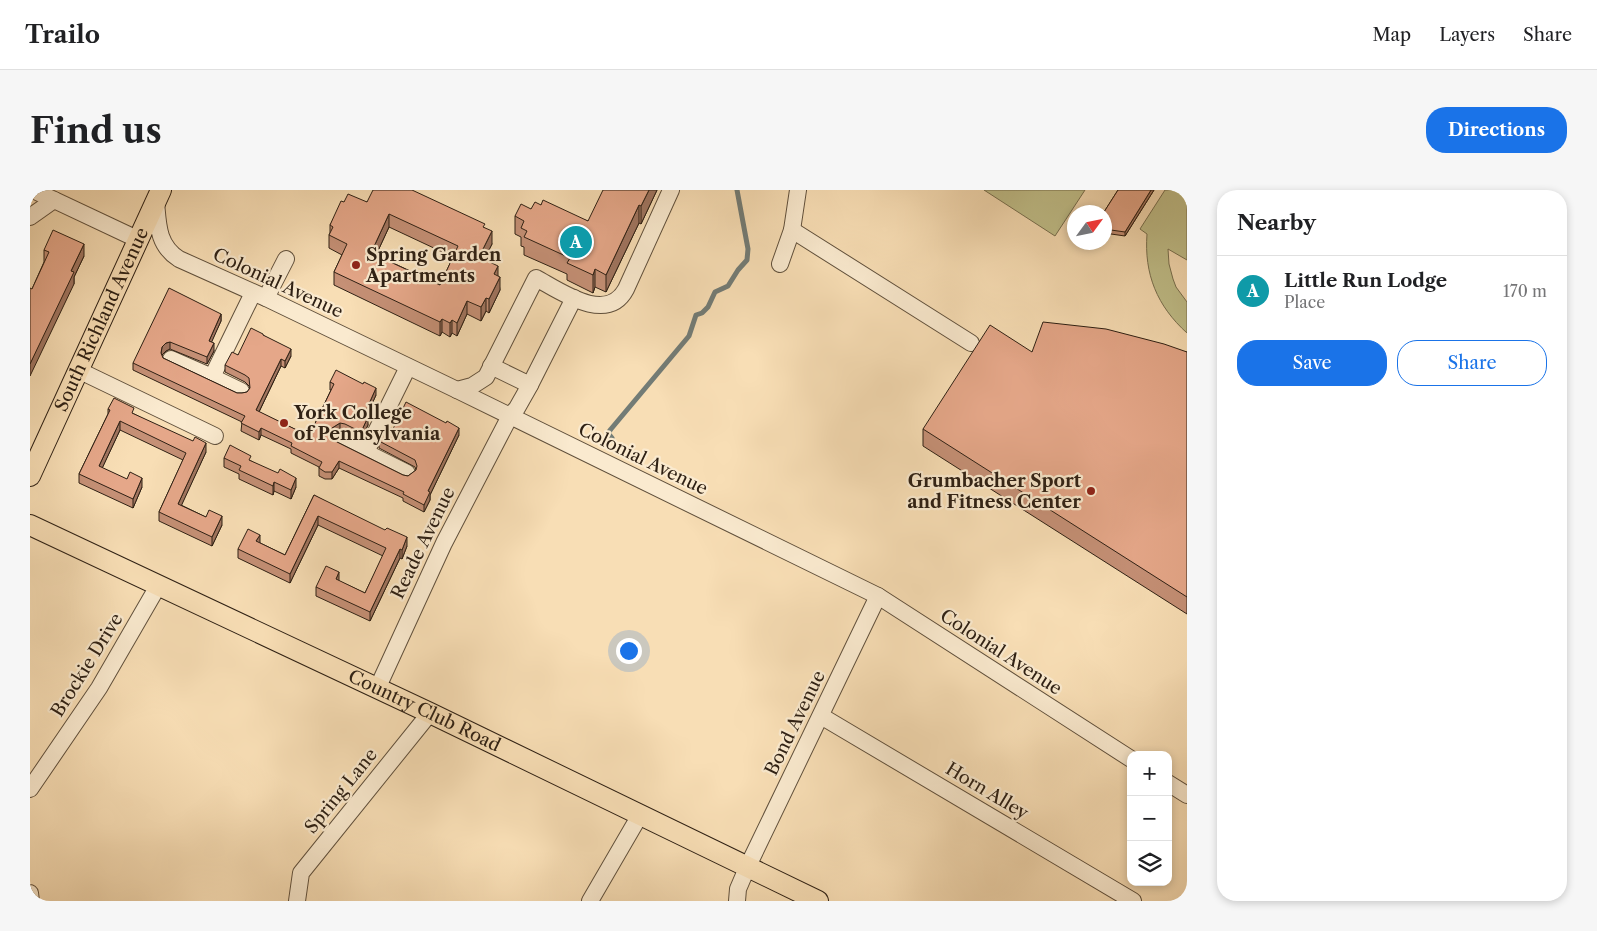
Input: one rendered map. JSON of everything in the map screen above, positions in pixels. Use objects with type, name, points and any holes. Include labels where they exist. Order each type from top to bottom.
[{"type":"main road","name":"South Richland Avenue","points":[[30,476],[158,195]]},
{"type":"main road","name":"Country Club Road","points":[[30,525],[430,713],[818,901]]},
{"type":"street","points":[[33,190],[137,239]]},
{"type":"street","points":[[457,390],[472,386],[486,377],[536,278],[588,304],[603,305],[618,300],[622,296],[671,190]]},
{"type":"street","points":[[780,264],[792,230],[798,190]]},
{"type":"street","name":"Colonial Avenue","points":[[158,195],[158,230],[162,241],[173,255],[457,390],[878,596],[1127,756]]},
{"type":"street","points":[[30,217],[54,200]]},
{"type":"street","points":[[792,230],[970,343]]},
{"type":"street","points":[[212,377],[260,295],[286,259]]},
{"type":"street","name":"Reade Avenue","points":[[377,689],[444,543],[510,416],[517,408],[530,385],[574,298]]},
{"type":"street","points":[[171,359],[241,392]]},
{"type":"street","points":[[491,366],[530,385]]},
{"type":"street","points":[[366,452],[408,367]]},
{"type":"street","points":[[78,370],[215,436]]},
{"type":"street","points":[[341,440],[407,473]]},
{"type":"street","name":"Brockie Drive","points":[[30,789],[99,688],[158,586]]},
{"type":"street","name":"Bond Avenue","points":[[737,901],[738,889],[747,868],[878,596]]},
{"type":"street","name":"Spring Lane","points":[[287,901],[298,893],[301,873],[430,713]]},
{"type":"street","name":"Horn Alley","points":[[820,716],[1134,901]]},
{"type":"street","points":[[1172,786],[1187,795]]},
{"type":"street","points":[[590,901],[640,816]]},
{"type":"street","points":[[30,893],[31,901]]},
{"type":"shaded area","points":[[984,190],[1085,190],[1075,205],[1067,205],[1067,218],[1055,236]]},
{"type":"shaded area","points":[[1165,190],[1187,190],[1187,260],[1168,249],[1173,279],[1176,287],[1187,302],[1187,333],[1160,300],[1150,276],[1147,234],[1140,229]]},
{"type":"building","name":"Spring Garden Apartments","points":[[373,190],[412,190],[485,224],[483,227],[492,231],[479,257],[498,266],[494,274],[500,277],[489,299],[486,298],[481,307],[467,301],[457,323],[452,320],[450,323],[442,319],[440,322],[334,272],[347,244],[329,235],[333,227],[330,225],[341,201],[344,202],[348,194],[367,202]],"holes":[[[389,214],[458,246],[440,285],[371,253]]]},
{"type":"building","points":[[603,190],[649,190],[641,206],[639,205],[606,275],[595,269],[593,275],[567,263],[570,258],[524,237],[527,231],[521,228],[524,221],[515,216],[521,204],[531,209],[535,202],[541,205],[543,200],[588,221]]},
{"type":"building","points":[[1118,190],[1151,190],[1125,232],[1112,230],[1112,205],[1108,205]]},
{"type":"building","points":[[53,230],[84,244],[71,271],[74,272],[30,364],[30,288],[32,289],[49,252],[44,250]]},
{"type":"building","points":[[169,288],[221,314],[209,341],[214,343],[207,357],[170,342],[162,347],[161,353],[163,358],[237,393],[247,392],[250,388],[249,378],[225,365],[232,352],[238,355],[251,328],[263,334],[291,349],[285,361],[281,359],[256,410],[309,436],[334,384],[330,382],[336,370],[363,384],[364,382],[376,388],[364,415],[368,417],[361,432],[340,423],[332,428],[332,438],[403,475],[408,476],[416,470],[415,460],[379,441],[386,426],[393,429],[406,402],[459,428],[428,491],[430,492],[424,505],[403,494],[404,492],[339,461],[332,472],[325,472],[319,468],[322,462],[291,446],[292,443],[261,428],[259,432],[241,423],[245,416],[133,363]]},
{"type":"building","name":"Grumbacher Sport and Fitness Center","points":[[1043,322],[1106,329],[1187,352],[1187,597],[923,429],[990,325],[1032,352]]},
{"type":"building","points":[[114,398],[134,408],[132,413],[193,441],[195,437],[206,443],[178,504],[206,517],[209,510],[222,516],[212,537],[159,512],[186,453],[120,421],[99,466],[127,479],[130,472],[142,478],[133,499],[79,474]]},
{"type":"building","points":[[230,445],[251,456],[249,460],[278,473],[280,469],[296,478],[291,490],[274,482],[273,486],[239,470],[241,466],[224,458]]},
{"type":"building","points":[[314,495],[385,530],[387,528],[407,537],[370,612],[316,587],[326,566],[339,572],[336,579],[365,593],[386,548],[318,516],[290,574],[238,549],[248,529],[260,535],[256,541],[285,555]]},
{"type":"waterway","points":[[612,438],[608,433],[689,336],[696,315],[702,313],[708,307],[715,292],[728,286],[747,260],[748,249],[737,190]]},
{"type":"place","name":"Little Run Lodge","points":[[576,242]]},
{"type":"place","name":"Spring Garden Apartments","points":[[356,265]]},
{"type":"place","name":"York College of Pennsylvania","points":[[284,423]]},
{"type":"place","name":"Grumbacher Sport and Fitness Center","points":[[1091,491]]}]
